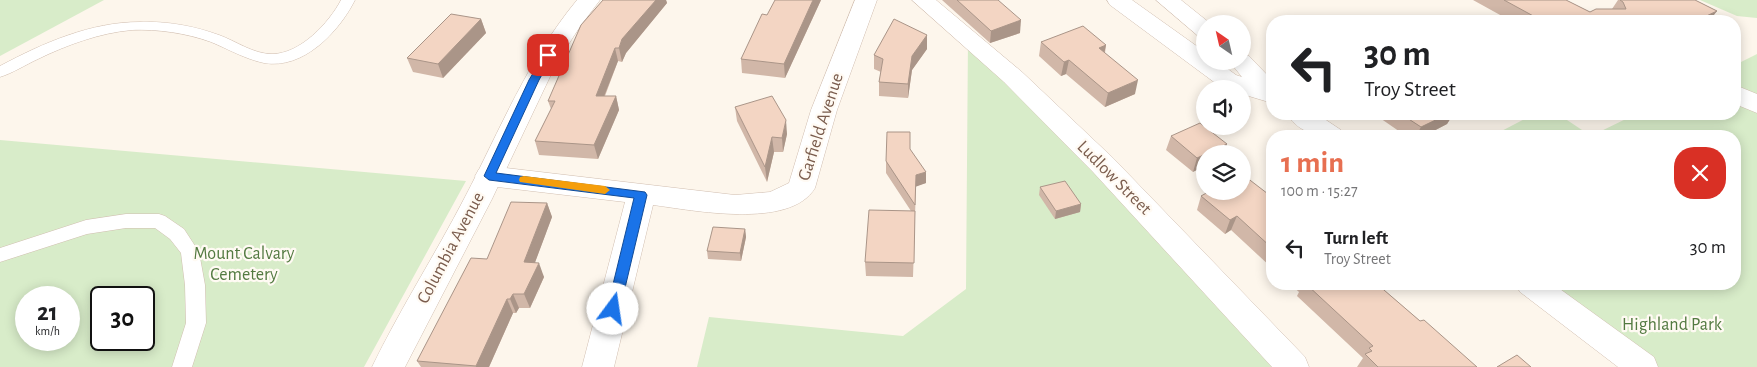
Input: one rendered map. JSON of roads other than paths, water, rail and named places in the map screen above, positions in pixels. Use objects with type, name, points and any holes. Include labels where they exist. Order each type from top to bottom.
[{"type":"street","name":"Columbia Avenue","points":[[388,367],[489,176],[534,80],[548,55],[588,0]]},
{"type":"street","name":"Garfield Avenue","points":[[489,176],[735,206],[757,205],[791,196],[801,188],[824,110],[866,0]]},
{"type":"street","name":"Ludlow Street","points":[[924,0],[1013,77],[1103,165],[1293,367]]},
{"type":"street","points":[[1118,0],[1227,80],[1266,93]]},
{"type":"street","points":[[1167,0],[1196,23]]},
{"type":"street","points":[[1248,70],[1266,89]]},
{"type":"street","points":[[1741,96],[1757,105]]},
{"type":"street","points":[[1309,120],[1323,130]]},
{"type":"street","points":[[598,367],[641,195]]},
{"type":"street","points":[[1540,290],[1642,367]]},
{"type":"lane","points":[[0,72],[77,38],[99,31],[131,26],[161,27],[196,32],[253,55],[265,59],[277,59],[286,57],[309,45],[337,20],[348,0]]},
{"type":"lane","points":[[0,255],[86,227],[126,220],[159,221],[177,234],[190,252],[195,285],[196,323],[182,367]]},
{"type":"park label","name":"Mount Calvary Cemetery","points":[[244,264]]},
{"type":"park label","name":"Highland Park","points":[[1672,325]]}]
